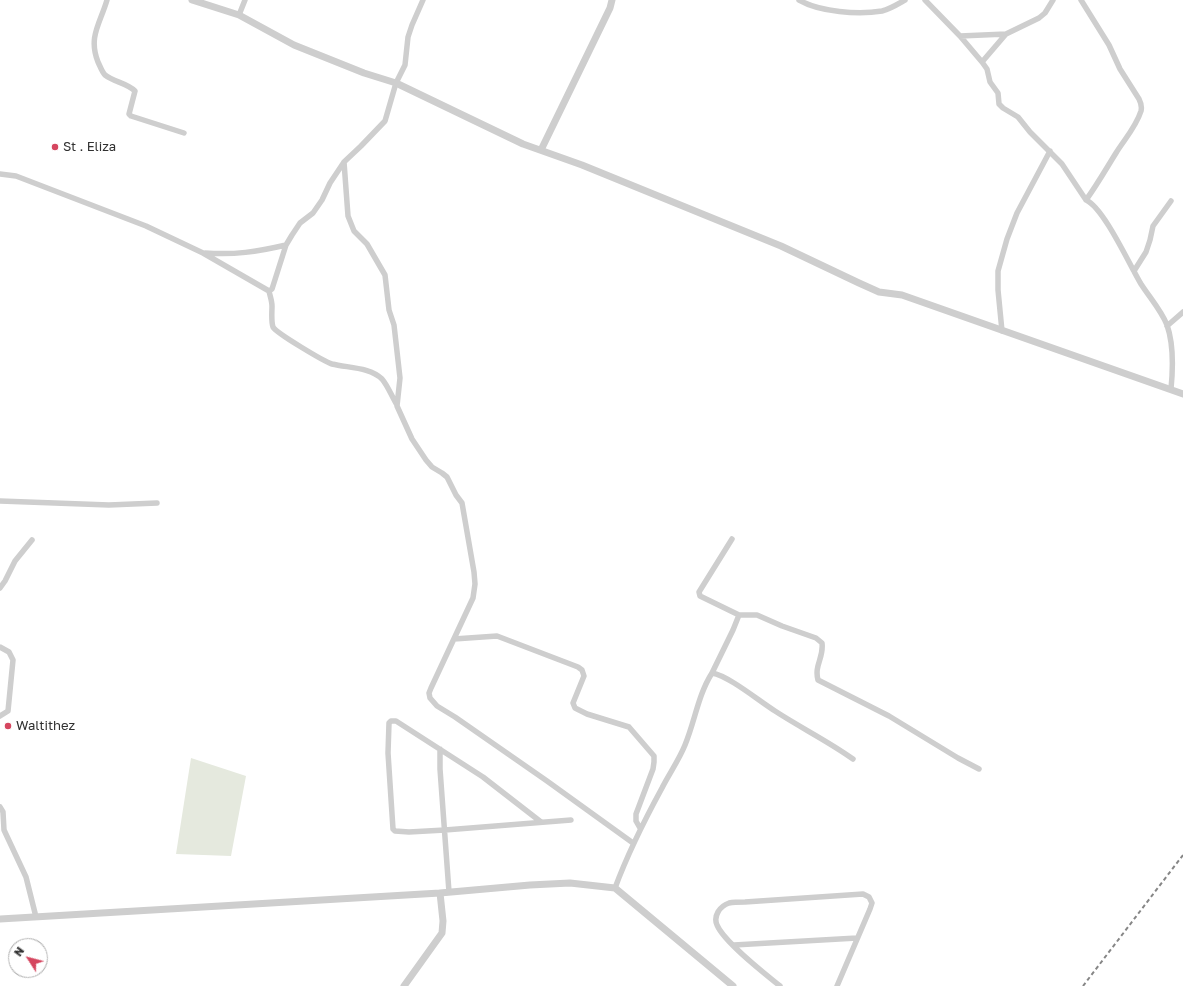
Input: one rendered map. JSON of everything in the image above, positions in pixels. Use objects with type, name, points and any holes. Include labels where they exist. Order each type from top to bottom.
[{"type":"street","points":[[107,0],[102,16],[95,30],[93,42],[95,54],[104,74],[135,91],[129,114],[131,116],[184,134]]},
{"type":"street","points":[[192,0],[239,15],[294,45],[364,73],[396,83],[523,144],[582,164],[780,246],[879,292],[902,295],[1183,394]]},
{"type":"street","points":[[239,15],[246,0]]},
{"type":"street","points":[[269,291],[272,289],[286,245],[300,224],[322,200],[330,183],[344,162],[384,121],[396,83],[405,65],[408,37],[423,0]]},
{"type":"street","points":[[541,150],[610,8],[612,0]]},
{"type":"street","points":[[799,0],[809,6],[824,10],[870,12],[884,11],[905,0]]},
{"type":"street","points":[[925,0],[960,36],[987,69],[990,82],[998,92],[999,104],[1018,117],[1030,132],[1062,164],[1086,200],[1090,202],[1104,219],[1167,326],[1173,373],[1170,389]]},
{"type":"street","points":[[982,62],[1006,34],[1045,13],[1053,0]]},
{"type":"street","points":[[1081,0],[1109,45],[1115,59],[1141,104],[1141,110],[1134,126],[1086,200]]},
{"type":"street","points":[[960,36],[1006,34]]},
{"type":"street","points":[[1002,330],[998,290],[998,271],[1007,239],[1017,213],[1050,151]]},
{"type":"street","points":[[344,162],[348,216],[354,231],[367,244],[385,275],[389,310],[394,325],[400,378],[397,406]]},
{"type":"street","points":[[0,174],[16,176],[138,223],[203,253],[269,291],[272,304],[272,324],[274,329],[279,333],[307,349],[318,358],[331,364],[372,372],[381,379],[397,406],[412,439],[432,467],[447,477],[462,503],[473,566],[475,584],[471,605],[429,693],[430,698],[633,843]]},
{"type":"street","points":[[1134,271],[1146,252],[1153,226],[1171,201]]},
{"type":"street","points":[[203,253],[251,253],[286,245]]},
{"type":"street","points":[[1167,326],[1183,312]]},
{"type":"street","points":[[0,501],[109,504],[157,503]]},
{"type":"street","points":[[732,539],[699,594],[704,598],[740,615],[757,615],[816,638],[822,643],[823,652],[816,672],[818,680],[889,716],[979,769]]},
{"type":"street","points":[[0,588],[5,581],[14,561],[32,540]]},
{"type":"street","points":[[616,888],[640,828],[685,745],[707,680],[712,673],[740,615]]},
{"type":"street","points":[[454,639],[497,636],[578,667],[582,670],[584,676],[573,703],[575,708],[587,714],[629,727],[654,756],[653,769],[636,814],[636,820],[640,828]]},
{"type":"street","points":[[0,646],[9,652],[13,660],[8,711],[0,716]]},
{"type":"street","points":[[712,673],[731,682],[776,712],[839,749],[853,760]]},
{"type":"street","points":[[541,822],[483,777],[440,749],[396,721],[391,721],[388,724],[388,753],[394,830],[409,832],[445,830],[571,820]]},
{"type":"street","points":[[440,749],[440,769],[449,892]]},
{"type":"street","points":[[0,807],[3,812],[2,830],[26,877],[36,917]]},
{"type":"street","points":[[0,919],[440,893],[570,883],[616,888],[733,986]]},
{"type":"street","points":[[404,986],[442,933],[443,921],[440,893]]},
{"type":"street","points":[[780,986],[734,945],[717,924],[716,916],[720,909],[729,904],[863,894],[870,897],[872,903],[836,986]]},
{"type":"street","points":[[734,945],[857,938]]},
{"type":"shaded area","points":[[191,758],[246,776],[231,856],[176,854]]},
{"type":"railway","points":[[1083,986],[1183,855]]},
{"type":"place","name":"St . Eliza","points":[[55,147]]},
{"type":"place","name":"Waltithez","points":[[8,726]]}]
